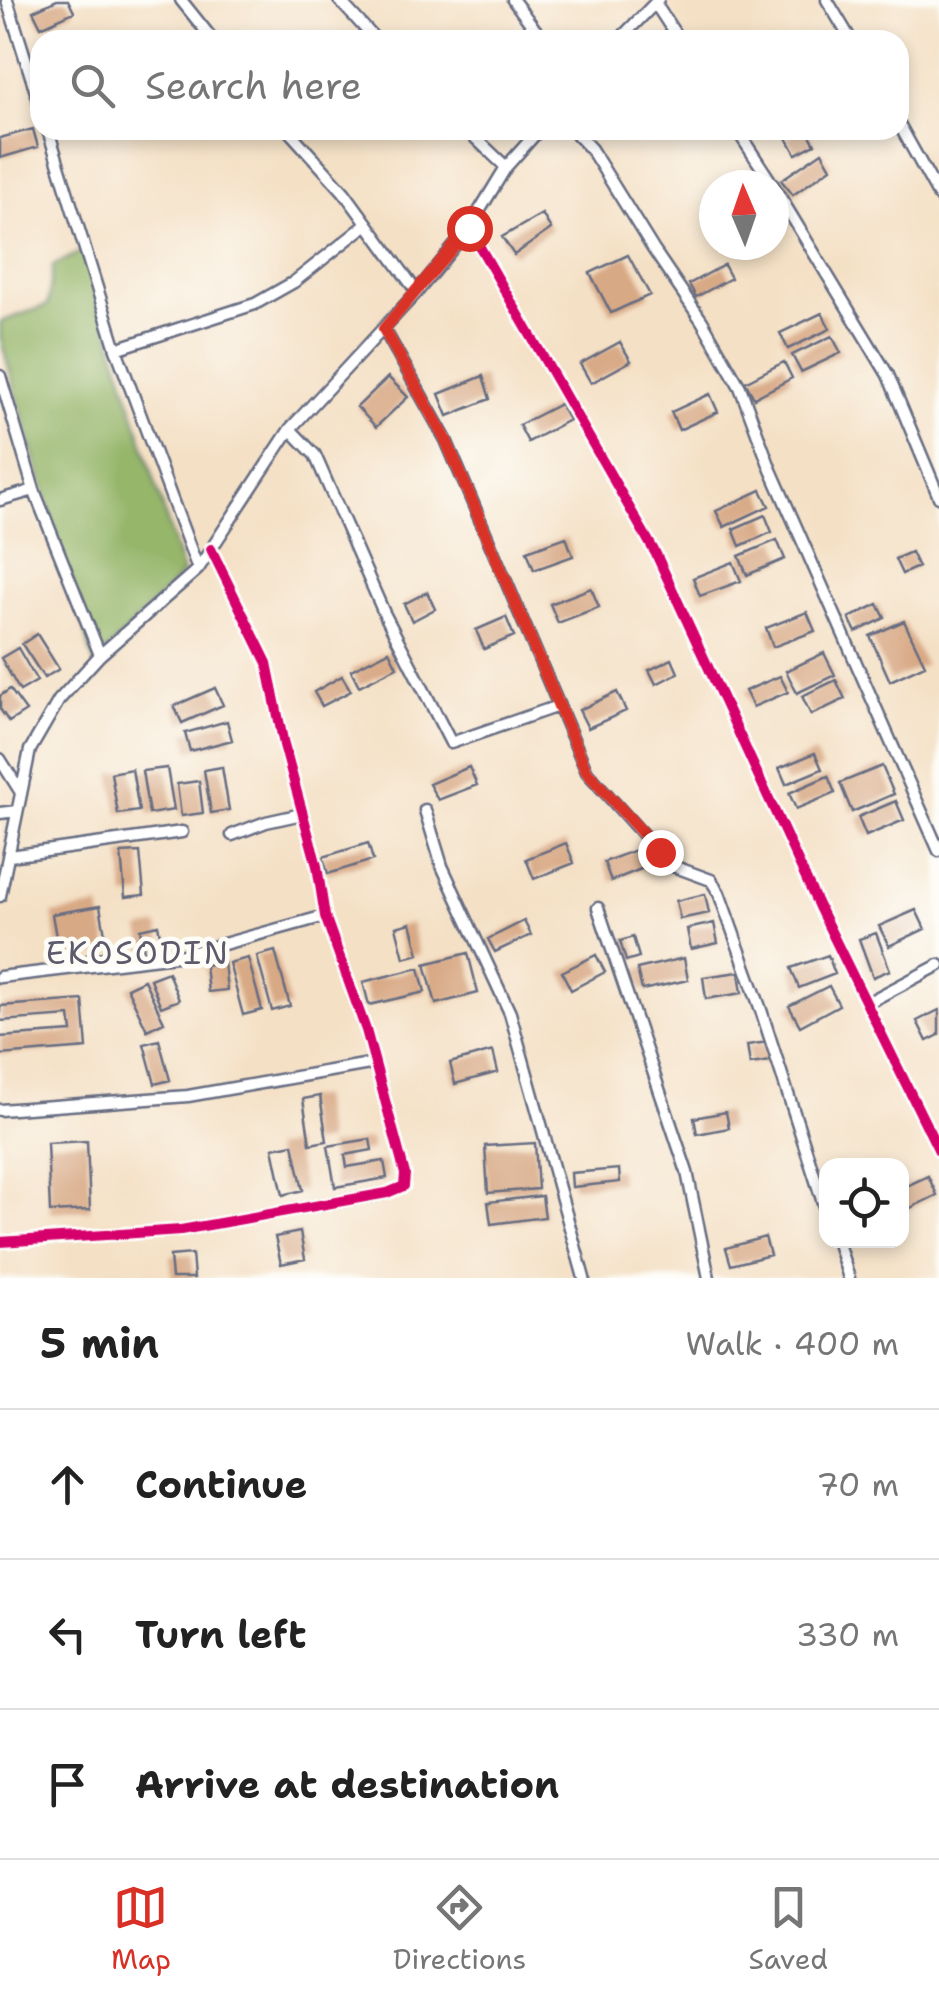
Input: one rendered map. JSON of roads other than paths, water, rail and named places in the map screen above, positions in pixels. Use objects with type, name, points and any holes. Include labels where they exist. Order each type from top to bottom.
[{"type":"street","points":[[8,0],[30,72]]},
{"type":"street","points":[[181,0],[206,30]]},
{"type":"street","points":[[339,0],[367,30]]},
{"type":"street","points":[[513,0],[536,30]]},
{"type":"street","points":[[827,0],[845,30]]},
{"type":"street","points":[[629,30],[657,2],[673,30]]},
{"type":"street","points":[[51,140],[116,349],[198,569]]},
{"type":"street","points":[[297,140],[344,192],[417,292]]},
{"type":"street","points":[[478,140],[506,167]]},
{"type":"street","points":[[0,896],[30,750],[58,700],[100,656],[198,569],[290,429],[417,292],[469,228],[506,167],[530,140]]},
{"type":"street","points":[[583,140],[702,321],[740,387],[771,470],[939,851]]},
{"type":"street","points":[[744,140],[764,170]]},
{"type":"street","points":[[908,140],[939,196]]},
{"type":"street","points":[[789,211],[888,375],[939,498]]},
{"type":"street","points":[[116,349],[276,294],[367,224]]},
{"type":"street","points":[[469,228],[656,554],[939,1151]]},
{"type":"street","points":[[384,329],[446,440],[587,772],[670,865],[711,880],[719,893],[819,1190]]},
{"type":"street","points":[[0,376],[34,490],[100,656]]},
{"type":"street","points":[[290,429],[315,455],[384,613],[451,744],[558,706]]},
{"type":"street","points":[[0,500],[34,490]]},
{"type":"street","points":[[0,1242],[181,1230],[387,1193],[404,1186],[405,1174],[374,1062],[324,916],[317,866],[267,663],[212,549]]},
{"type":"street","points":[[0,759],[20,792]]},
{"type":"street","points":[[425,810],[442,866],[510,1014],[584,1278]]},
{"type":"street","points":[[0,813],[17,811]]},
{"type":"street","points":[[232,834],[302,814]]},
{"type":"street","points":[[10,856],[182,832]]},
{"type":"street","points":[[598,908],[686,1172],[709,1278]]},
{"type":"street","points":[[0,977],[184,955],[324,916]]},
{"type":"street","points":[[867,1003],[939,965]]},
{"type":"street","points":[[0,1110],[188,1096],[374,1062]]},
{"type":"street","points":[[839,1248],[849,1278]]},
{"type":"district","name":"EKOSODIN","points":[[138,953]]}]
